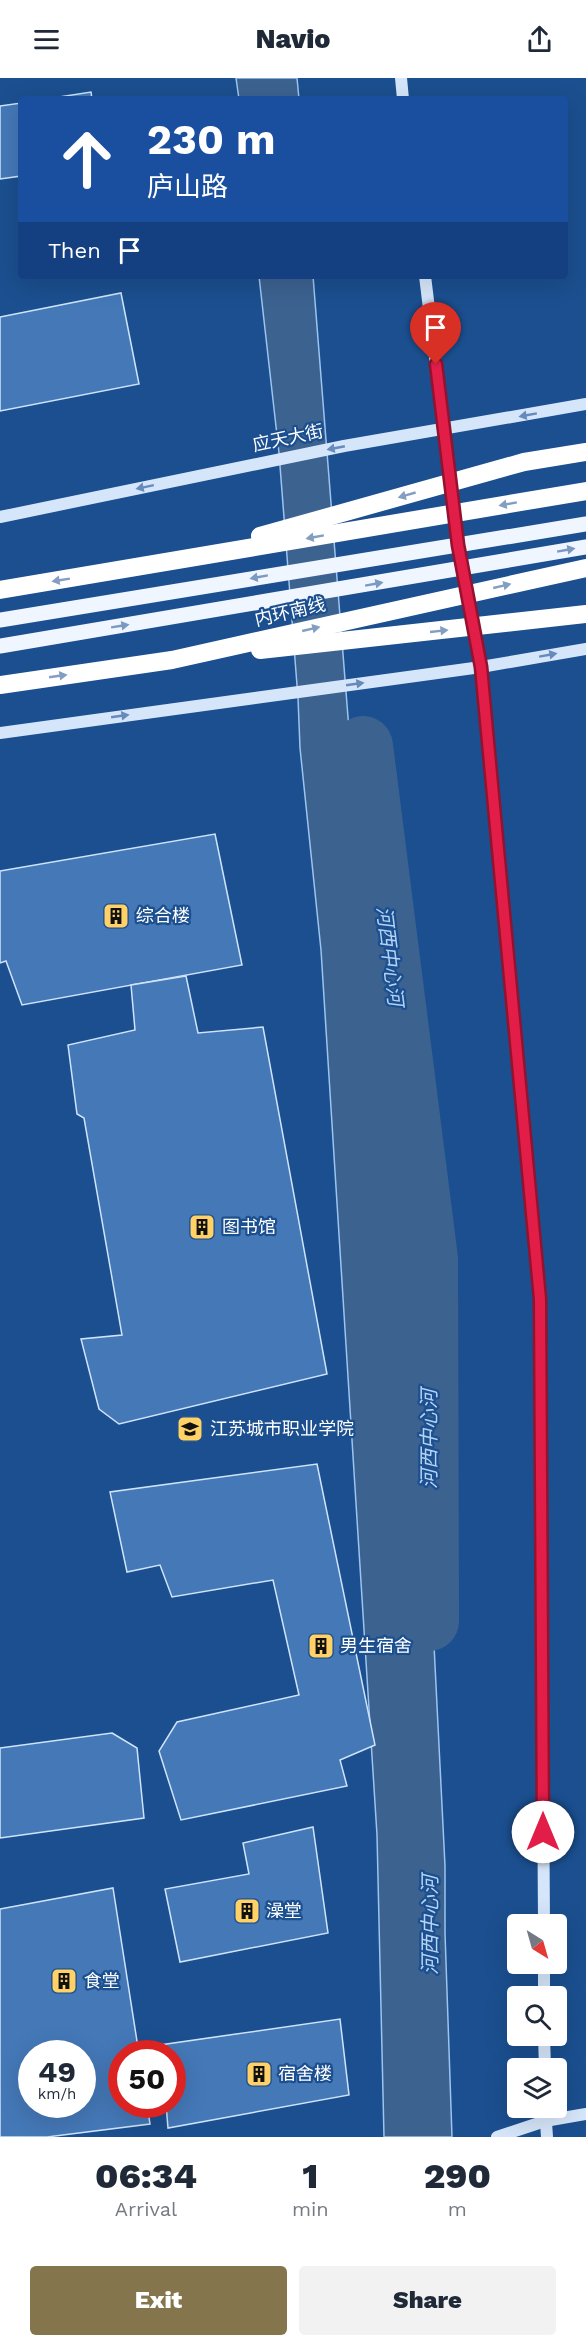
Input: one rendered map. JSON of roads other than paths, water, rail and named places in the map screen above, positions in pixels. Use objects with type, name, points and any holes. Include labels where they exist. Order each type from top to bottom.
[{"type":"highway","points":[[166,563],[524,462],[586,452]]},
{"type":"highway","points":[[0,590],[586,491]]},
{"type":"highway","name":"内环南线","points":[[0,685],[172,660],[586,568]]},
{"type":"highway","points":[[172,660],[586,614]]},
{"type":"main road","points":[[400,78],[403,96]]},
{"type":"main road","points":[[425,279],[458,545],[481,667],[540,1299],[544,1914]]},
{"type":"main road","name":"应天大街","points":[[0,518],[344,446],[586,404]]},
{"type":"main road","points":[[0,620],[586,524]]},
{"type":"main road","points":[[0,646],[586,547]]},
{"type":"main road","points":[[0,733],[481,667],[586,649]]},
{"type":"main road","points":[[497,2137],[545,2121],[586,2114]]},
{"type":"main road","points":[[545,2121],[547,2137]]},
{"type":"water","points":[[236,78],[297,78],[299,96],[239,96]]},
{"type":"water","points":[[259,279],[313,279],[353,780],[419,1344],[445,1866],[452,2137],[384,2137],[377,1835],[321,950],[300,748],[279,453]]},
{"type":"waterway","name":"河西中心河","points":[[363,746],[428,1259],[429,1621]]},
{"type":"place","name":"综合楼","points":[[116,916]]},
{"type":"place","name":"图书馆","points":[[202,1227]]},
{"type":"place","name":"江苏城市职业学院","points":[[190,1429]]},
{"type":"place","name":"男生宿舍","points":[[321,1646]]},
{"type":"place","name":"澡堂","points":[[247,1911]]},
{"type":"place","name":"食堂","points":[[64,1981]]},
{"type":"place","name":"宿舍楼","points":[[259,2074]]}]
